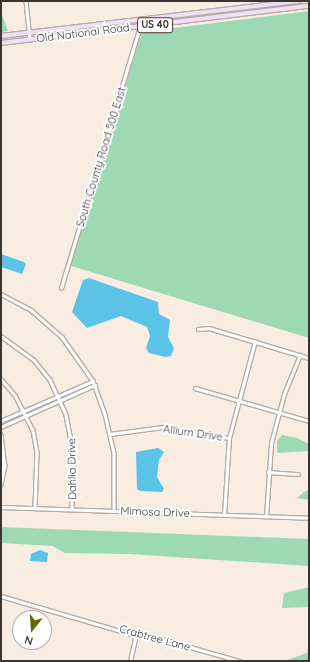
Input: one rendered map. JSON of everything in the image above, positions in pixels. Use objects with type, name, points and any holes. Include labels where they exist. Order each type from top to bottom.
[{"type":"main road","name":"Old National Road","points":[[1,36],[298,1]]},
{"type":"main road","name":"Old National Road","points":[[1,43],[309,6]]},
{"type":"street","points":[[26,1],[28,33],[30,39]]},
{"type":"street","name":"South County Road 500 East","points":[[61,288],[142,19]]},
{"type":"street","points":[[1,294],[31,310],[62,337],[93,381],[110,434],[116,473],[114,511]]},
{"type":"street","points":[[198,329],[209,328],[309,358]]},
{"type":"street","name":"Dahlia Drive","points":[[1,336],[34,360],[58,396],[69,424],[73,446],[72,510]]},
{"type":"street","points":[[224,515],[229,438],[255,341]]},
{"type":"street","points":[[266,517],[269,450],[279,412],[300,355]]},
{"type":"street","points":[[1,379],[15,395],[25,411],[33,430],[37,453],[35,508]]},
{"type":"street","points":[[1,422],[93,381]]},
{"type":"street","points":[[1,427],[95,385]]},
{"type":"street","points":[[195,388],[309,421]]},
{"type":"street","name":"Allium Drive","points":[[110,434],[163,427],[229,438]]},
{"type":"street","points":[[1,435],[5,466],[1,485]]},
{"type":"street","points":[[268,472],[298,474]]},
{"type":"street","name":"Mimosa Drive","points":[[1,507],[309,518]]},
{"type":"street","name":"Crabtree Lane","points":[[1,596],[134,635],[137,633],[240,661]]},
{"type":"street","points":[[130,661],[135,640],[134,635]]},
{"type":"green space","points":[[309,11],[309,338],[68,265],[142,32]]},
{"type":"green space","points":[[1,14],[3,17],[8,31],[1,32]]},
{"type":"green space","points":[[282,435],[297,438],[309,444],[309,451],[277,453],[277,441]]},
{"type":"green space","points":[[309,490],[309,500],[297,498],[304,492]]},
{"type":"green space","points":[[1,527],[309,539],[309,566],[129,554],[65,553],[53,546],[1,543]]},
{"type":"green space","points":[[309,587],[309,607],[282,608],[284,593]]},
{"type":"green space","points":[[309,644],[309,661],[284,661],[307,653]]},
{"type":"water","points":[[1,254],[24,262],[26,264],[22,274],[1,267]]},
{"type":"water","points":[[89,278],[158,302],[159,314],[170,320],[168,337],[174,348],[171,356],[165,357],[149,353],[146,348],[150,336],[147,327],[121,316],[87,328],[72,312],[83,280]]},
{"type":"water","points":[[158,448],[164,452],[159,460],[157,477],[164,489],[162,492],[140,491],[137,489],[136,452]]},
{"type":"water","points":[[40,550],[48,553],[47,562],[30,561],[31,554]]}]
